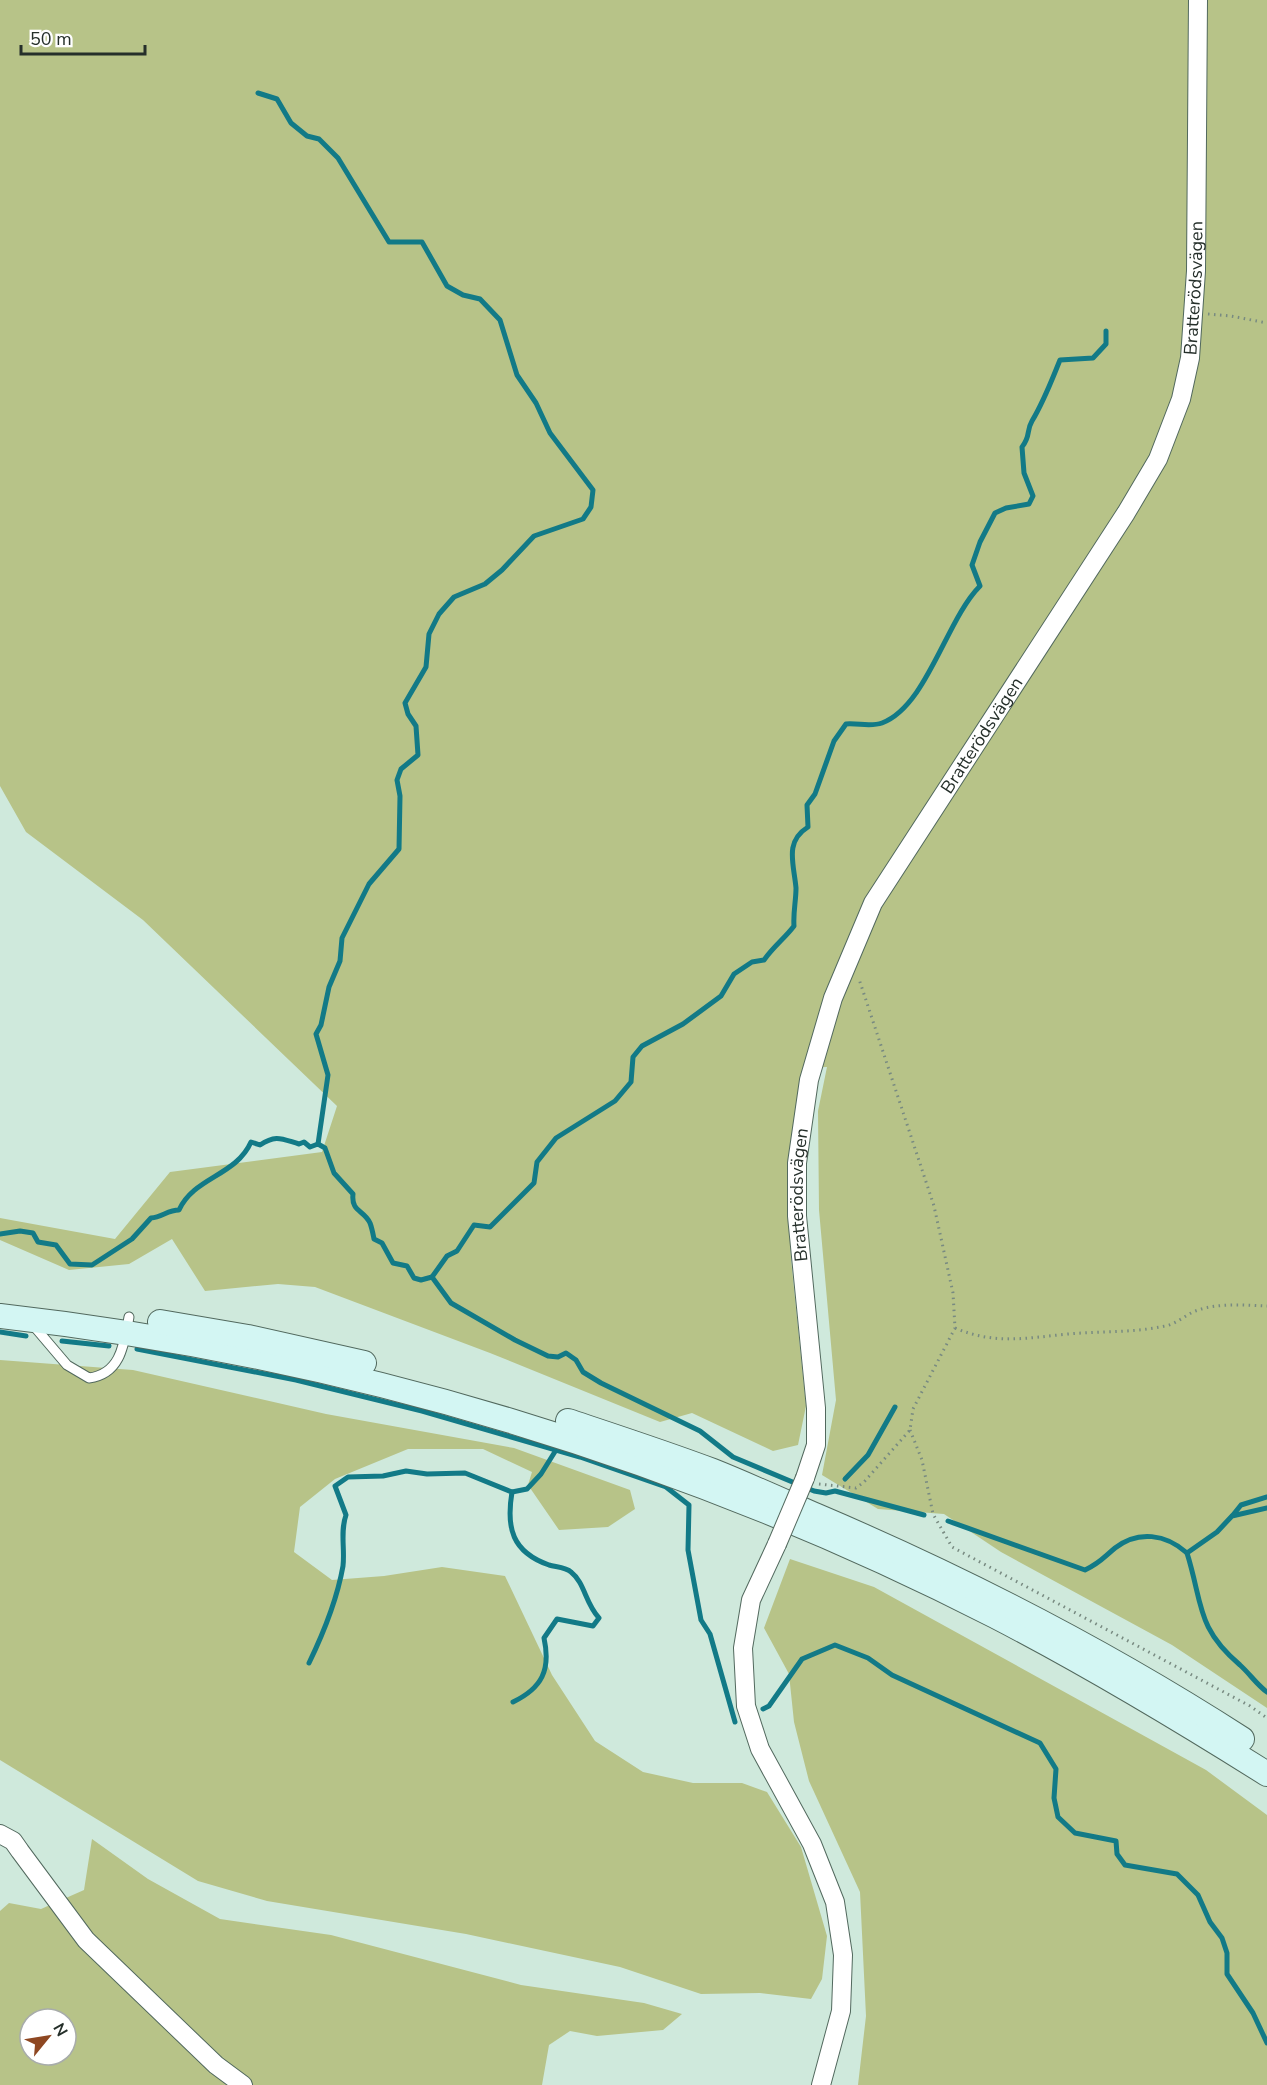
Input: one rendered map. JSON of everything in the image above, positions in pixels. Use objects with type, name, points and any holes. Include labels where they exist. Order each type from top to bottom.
[{"type":"main road","points":[[0,1301],[128,1325],[366,1380],[522,1423],[708,1487],[905,1572],[996,1617],[1176,1717],[1267,1774]]},
{"type":"main road","points":[[0,1316],[128,1325],[248,1337],[370,1364],[526,1406],[714,1471],[914,1557],[1004,1601],[1185,1702],[1267,1755]]},
{"type":"street","name":"Bratterödsvägen","points":[[821,2085],[841,2012],[843,1955],[835,1902],[812,1844],[760,1749],[746,1706],[743,1648],[751,1600],[805,1478],[816,1445],[816,1408],[797,1216],[797,1163],[809,1080],[833,998],[873,903],[1107,542],[1158,459],[1181,399],[1190,358],[1195,314],[1198,0]]},
{"type":"street","points":[[0,1834],[13,1841],[86,1940],[216,2065],[243,2085]]},
{"type":"lane","points":[[27,1319],[67,1365],[89,1378],[109,1372],[117,1362],[128,1325]]},
{"type":"path","points":[[1195,314],[1231,316],[1267,323]]},
{"type":"path","points":[[846,968],[857,976],[866,994],[931,1196],[953,1293],[955,1328],[913,1409],[910,1430],[922,1460],[933,1514],[952,1547],[1250,1706],[1267,1718]]},
{"type":"path","points":[[955,1328],[978,1337],[1024,1340],[1070,1334],[1126,1333],[1169,1326],[1198,1310],[1235,1305],[1267,1306]]},
{"type":"path","points":[[805,1478],[825,1485],[856,1488],[910,1430]]},
{"type":"green space","points":[[0,0],[1267,0],[1267,1708],[1172,1645],[1001,1552],[944,1514],[878,1509],[822,1475],[836,1400],[819,1210],[818,1111],[827,1067],[803,1068],[795,1112],[789,1215],[791,1259],[806,1406],[798,1445],[773,1451],[692,1413],[660,1422],[490,1353],[315,1287],[278,1284],[205,1291],[172,1239],[129,1264],[69,1270],[0,1240],[0,1218],[115,1239],[170,1172],[322,1152],[337,1106],[143,920],[26,832],[0,786]]},
{"type":"green space","points":[[0,1360],[133,1370],[326,1414],[514,1448],[630,1490],[635,1509],[608,1527],[559,1530],[528,1485],[532,1472],[483,1449],[408,1449],[335,1479],[300,1507],[294,1552],[332,1580],[384,1576],[442,1567],[505,1576],[552,1675],[595,1741],[643,1772],[693,1783],[742,1783],[767,1792],[801,1847],[827,1936],[822,1979],[811,1999],[760,1993],[701,1994],[620,1967],[466,1934],[267,1901],[198,1881],[0,1760]]},
{"type":"green space","points":[[790,1559],[874,1587],[1206,1770],[1267,1815],[1267,2085],[858,2085],[866,2016],[860,1892],[809,1781],[794,1722],[789,1674],[764,1628]]},
{"type":"green space","points":[[92,1839],[148,1879],[220,1919],[331,1935],[521,1985],[644,2003],[682,2014],[663,2030],[597,2036],[570,2031],[549,2045],[542,2085],[0,2085],[0,1911],[9,1903],[41,1909],[84,1890]]},
{"type":"waterway","points":[[258,93],[277,99],[291,123],[307,136],[319,139],[338,158],[389,242],[422,242],[447,286],[463,295],[480,299],[500,320],[517,375],[536,403],[550,433],[593,490],[591,507],[583,519],[534,536],[502,570],[485,584],[454,597],[439,614],[429,634],[426,667],[405,703],[408,714],[416,726],[418,755],[401,769],[397,780],[400,796],[399,849],[369,884],[342,938],[340,961],[329,987],[321,1025],[316,1034],[328,1075],[318,1144]]},
{"type":"waterway","points":[[432,1277],[447,1256],[457,1251],[474,1225],[490,1227],[534,1183],[537,1162],[556,1138],[615,1101],[631,1082],[633,1057],[642,1046],[683,1024],[721,996],[734,974],[752,962],[764,960],[794,926],[796,888],[793,847],[796,839],[808,827],[807,805],[815,794],[834,741],[846,724],[878,724],[898,714],[924,681],[957,619],[980,586],[972,565],[980,542],[995,513],[1006,508],[1029,504],[1033,496],[1024,473],[1022,447],[1060,360],[1093,358],[1106,344],[1106,331]]},
{"type":"waterway","points":[[0,1234],[20,1231],[33,1233],[38,1242],[56,1245],[70,1264],[92,1265],[132,1239],[151,1218],[179,1210],[194,1190],[236,1162],[251,1142],[260,1145],[279,1139],[299,1144],[304,1142],[310,1147],[318,1144],[325,1148],[334,1173],[353,1194],[356,1208],[370,1223],[374,1239],[382,1243],[393,1263],[407,1266],[414,1278],[421,1280],[432,1277],[451,1303],[548,1356],[558,1357],[566,1353],[576,1360],[583,1372],[700,1431],[733,1457],[814,1491],[826,1493],[835,1491],[924,1515]]},
{"type":"waterway","points":[[0,1332],[26,1336]]},
{"type":"waterway","points":[[62,1341],[109,1346]]},
{"type":"waterway","points":[[137,1349],[296,1380],[422,1411],[580,1457],[666,1487],[689,1505],[688,1550],[701,1620],[710,1634],[735,1722]]},
{"type":"waterway","points":[[845,1479],[868,1455],[895,1407]]},
{"type":"waterway","points":[[309,1663],[329,1616],[343,1566],[343,1528],[346,1515],[335,1486],[348,1477],[383,1476],[406,1471],[427,1474],[465,1473],[512,1492],[527,1489],[541,1474],[556,1450]]},
{"type":"waterway","points":[[512,1492],[511,1527],[519,1546],[537,1560],[571,1572],[599,1618],[593,1626],[557,1619],[544,1638],[546,1660],[542,1677],[531,1691],[513,1702]]},
{"type":"waterway","points":[[1233,1515],[1241,1505],[1267,1497]]},
{"type":"waterway","points":[[948,1521],[1085,1570],[1098,1563],[1124,1542],[1142,1537],[1161,1538],[1187,1553],[1217,1532],[1232,1516],[1267,1508]]},
{"type":"waterway","points":[[1187,1553],[1208,1627],[1226,1652],[1267,1692]]},
{"type":"waterway","points":[[763,1709],[769,1706],[802,1659],[835,1645],[868,1658],[892,1675],[1040,1743],[1056,1769],[1054,1798],[1058,1817],[1075,1833],[1116,1841],[1117,1854],[1125,1865],[1177,1874],[1198,1895],[1210,1922],[1222,1938],[1227,1953],[1227,1974],[1253,2013],[1267,2043]]}]
